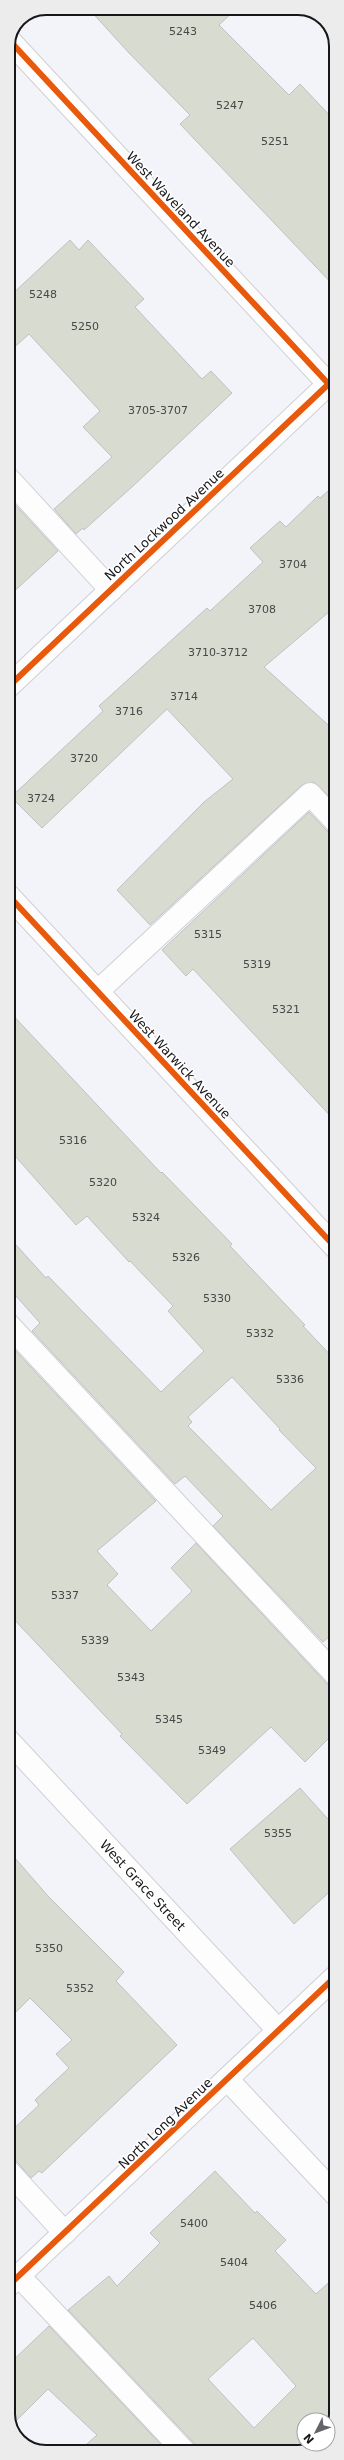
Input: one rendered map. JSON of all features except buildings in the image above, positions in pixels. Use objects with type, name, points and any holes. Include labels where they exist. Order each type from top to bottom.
[{"type":"street","name":"West Waveland Avenue","points":[[15,46],[329,380]]},
{"type":"street","name":"North Lockwood Avenue","points":[[15,680],[329,388]]},
{"type":"street","points":[[15,486],[111,590]]},
{"type":"street","points":[[98,991],[310,794],[329,814]]},
{"type":"street","name":"West Warwick Avenue","points":[[15,902],[329,1240]]},
{"type":"street","points":[[15,1331],[329,1668]]},
{"type":"street","name":"West Grace Street","points":[[15,1748],[278,2030]]},
{"type":"street","name":"North Long Avenue","points":[[15,2280],[329,1983]]},
{"type":"street","points":[[227,2079],[329,2188]]},
{"type":"street","points":[[15,2178],[65,2232]]},
{"type":"street","points":[[15,2282],[179,2445]]},
{"type":"cycle path","points":[[15,46],[329,384]]},
{"type":"cycle path","points":[[15,680],[329,384]]},
{"type":"cycle path","points":[[15,903],[329,1240]]},
{"type":"cycle path","points":[[15,2279],[329,1983]]}]
